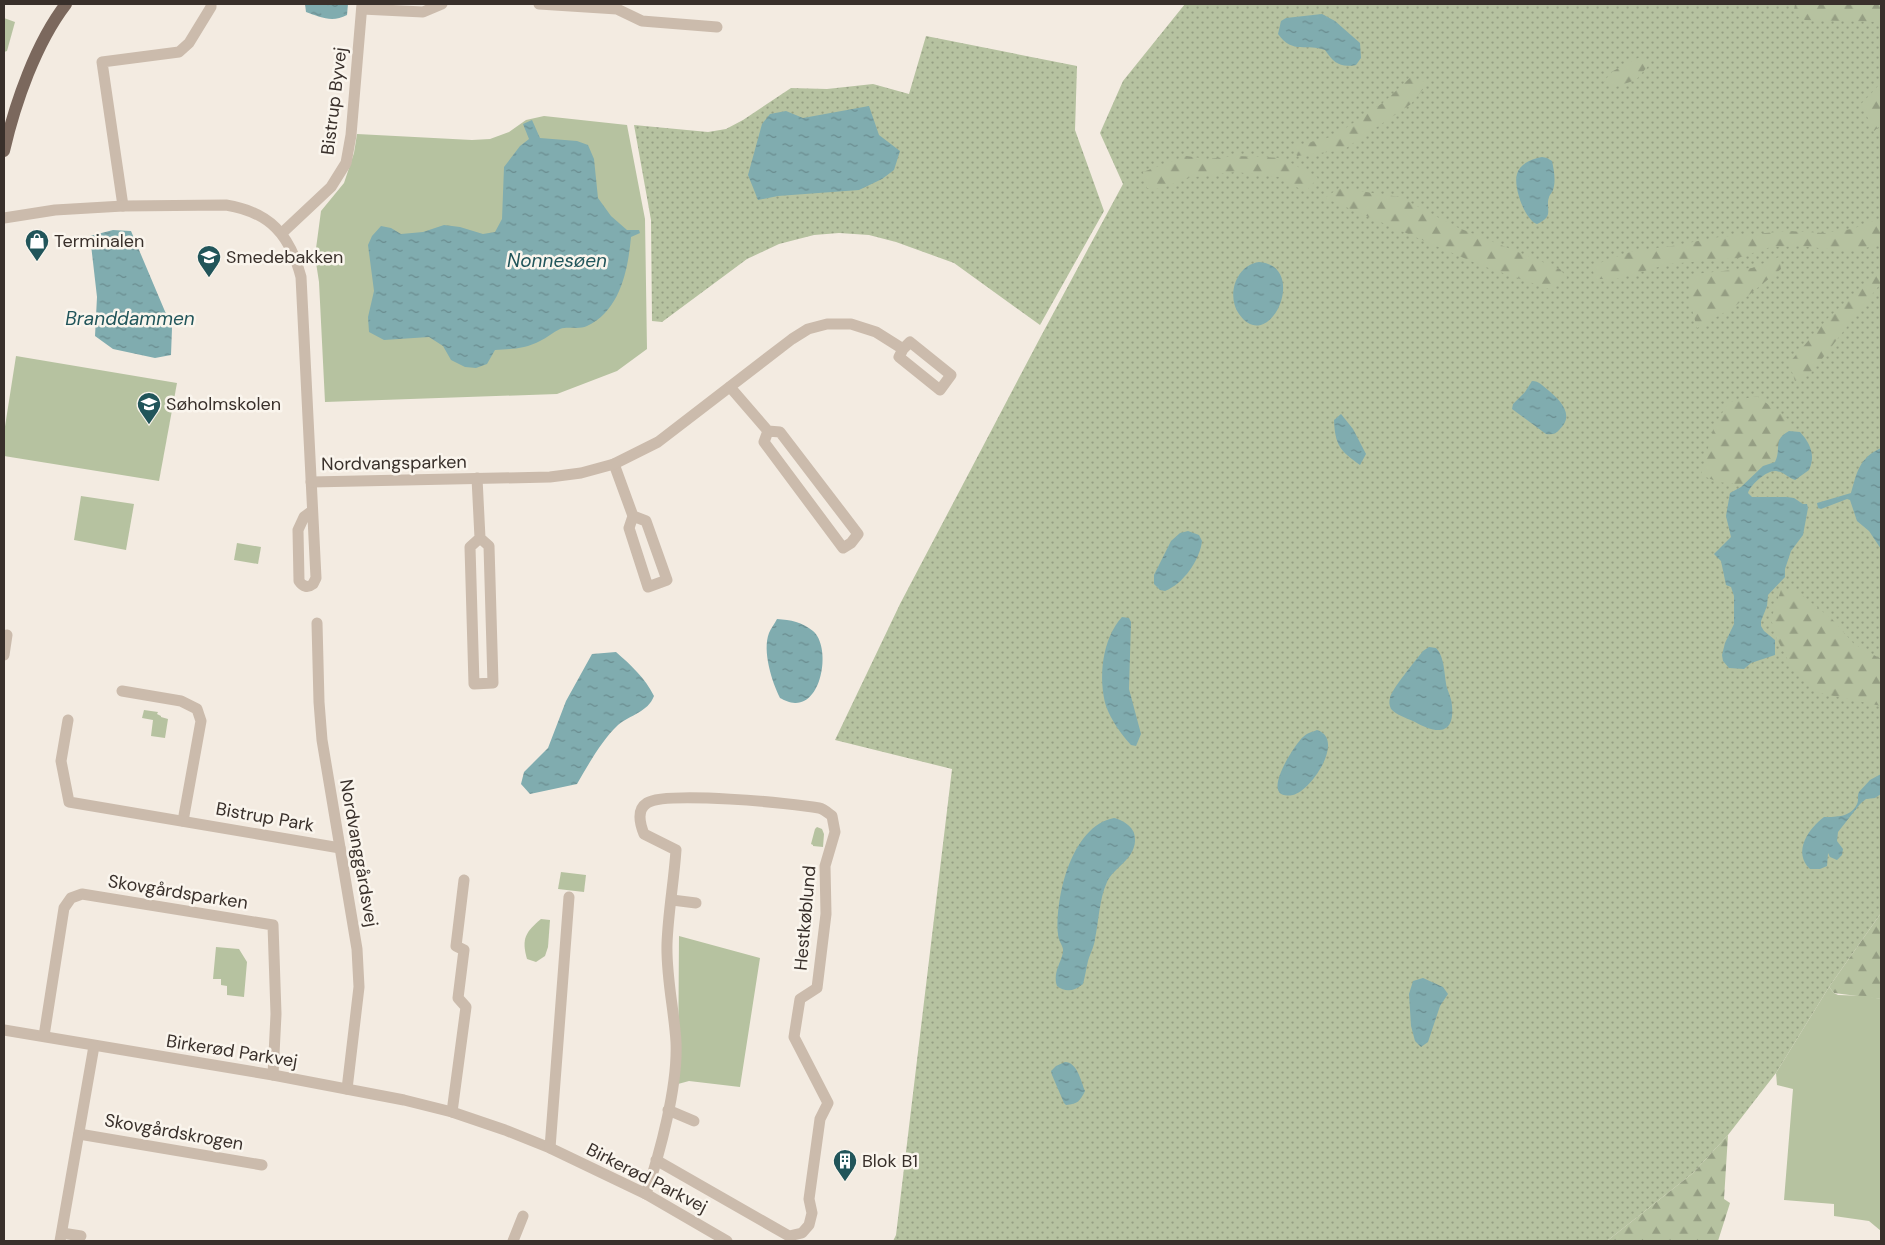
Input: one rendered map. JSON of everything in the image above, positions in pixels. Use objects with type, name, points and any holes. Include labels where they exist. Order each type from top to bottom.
[{"type":"main road","points":[[4,151],[16,105],[35,60],[57,16],[66,4]]},
{"type":"street","points":[[124,206],[102,62],[180,52],[189,43],[211,7],[210,4]]},
{"type":"street","name":"Bistrup Byvej","points":[[282,233],[332,187],[346,163],[362,6],[423,12],[442,4]]},
{"type":"street","points":[[539,4],[617,9],[642,21],[717,27]]},
{"type":"street","points":[[4,218],[55,210],[200,204],[239,208],[267,221],[282,233],[295,255],[301,277],[316,578],[313,584],[304,586],[299,582],[298,530],[304,517],[312,511]]},
{"type":"street","name":"Nordvangsparken","points":[[312,482],[550,477],[581,473],[614,464],[658,442],[792,339],[808,329],[827,324],[851,324],[876,332],[903,349]]},
{"type":"street","name":"Nordvangsparken","points":[[910,342],[951,374],[940,390],[899,357],[903,349],[910,342]]},
{"type":"street","points":[[730,387],[768,431],[780,432],[858,534],[843,548],[764,442],[768,431]]},
{"type":"street","points":[[614,464],[633,516],[629,528],[648,587],[667,580],[646,521],[633,516]]},
{"type":"street","name":"Nordvangsparken","points":[[477,478],[480,538],[489,546],[493,683],[474,684],[470,547],[480,538]]},
{"type":"street","name":"Nordvanggårdsvej","points":[[317,623],[318,702],[322,740],[357,949],[359,987],[347,1089]]},
{"type":"street","points":[[4,655],[6,635]]},
{"type":"street","points":[[122,691],[181,701],[197,709],[201,721],[183,821]]},
{"type":"street","name":"Bistrup Park","points":[[68,720],[60,761],[69,802],[340,848]]},
{"type":"street","name":"Hestkøblund","points":[[646,1194],[656,1160],[675,1074],[676,1043],[668,972],[667,944],[676,850],[644,834],[639,821],[641,810],[646,803],[659,799],[682,797],[821,808],[832,816],[835,832],[825,866],[826,914],[817,988],[800,999],[794,1037],[828,1104],[820,1119],[809,1199],[812,1213],[809,1225],[802,1233],[789,1236],[656,1160]]},
{"type":"street","points":[[452,1112],[466,1007],[458,998],[464,950],[456,946],[464,880]]},
{"type":"street","name":"Skovgårdsparken","points":[[44,1036],[64,908],[71,898],[82,894],[273,925],[276,1014],[273,1074]]},
{"type":"street","points":[[550,1148],[569,897]]},
{"type":"street","points":[[672,900],[696,903]]},
{"type":"street","name":"Birkerød Parkvej","points":[[4,1030],[273,1074],[413,1102],[452,1112],[506,1130],[550,1148],[646,1194],[727,1241]]},
{"type":"street","name":"Skovgårdskrogen","points":[[81,1236],[61,1237],[94,1046]]},
{"type":"street","points":[[668,1110],[694,1121]]},
{"type":"street","name":"Skovgårdskrogen","points":[[79,1134],[262,1165]]},
{"type":"street","points":[[512,1241],[523,1216]]},
{"type":"green space","points":[[1185,4],[1881,4],[1881,913],[1829,987],[1776,1073],[1728,1135],[1693,1173],[1607,1241],[893,1241],[896,1235],[952,769],[835,740],[900,604],[1123,184],[1100,133],[1123,81]]},
{"type":"green space","points":[[1795,4],[1881,4],[1881,22],[1805,20],[1795,15]]},
{"type":"green space","points":[[4,18],[15,22],[7,51],[4,52]]},
{"type":"green space","points":[[926,36],[1077,66],[1075,130],[1104,211],[1040,325],[954,263],[896,242],[869,235],[839,233],[814,235],[779,244],[747,259],[662,322],[652,321],[651,220],[634,125],[708,132],[726,129],[791,88],[827,89],[873,84],[909,94]]},
{"type":"green space","points":[[1642,56],[1648,66],[1636,80],[1615,87],[1604,81],[1613,71]]},
{"type":"green space","points":[[1411,77],[1428,83],[1411,104],[1343,150],[1297,156],[1293,147],[1334,136],[1384,102]]},
{"type":"green space","points":[[1881,83],[1881,125],[1874,131],[1861,104]]},
{"type":"green space","points":[[544,116],[627,125],[645,219],[647,349],[617,371],[557,394],[325,402],[319,282],[315,256],[321,211],[344,183],[354,153],[357,134],[472,140],[490,139],[509,132],[526,120]]},
{"type":"green space","points":[[1186,156],[1207,159],[1237,156],[1282,158],[1318,178],[1305,192],[1280,177],[1235,172],[1186,178],[1161,189],[1147,188],[1143,172]]},
{"type":"green space","points":[[1339,188],[1400,197],[1454,226],[1560,269],[1567,278],[1549,289],[1480,265],[1325,198]]},
{"type":"green space","points":[[1881,218],[1881,245],[1847,251],[1800,246],[1771,247],[1738,258],[1669,264],[1616,279],[1596,279],[1591,266],[1633,251],[1719,237],[1788,231],[1824,233],[1852,229]]},
{"type":"green space","points":[[1779,257],[1781,269],[1734,307],[1697,328],[1690,294],[1691,280],[1694,274],[1752,268]]},
{"type":"green space","points":[[1880,271],[1881,283],[1811,373],[1795,381],[1789,363],[1828,318]]},
{"type":"green space","points":[[16,356],[177,383],[159,481],[4,456],[4,433]]},
{"type":"green space","points":[[1757,396],[1789,420],[1789,431],[1781,435],[1776,461],[1763,466],[1744,485],[1718,482],[1701,475],[1714,426],[1729,402]]},
{"type":"green space","points":[[81,496],[134,504],[126,550],[74,540]]},
{"type":"green space","points":[[237,543],[261,547],[258,564],[234,560]]},
{"type":"green space","points":[[1794,589],[1832,619],[1854,644],[1881,659],[1881,706],[1815,692],[1793,670],[1776,637],[1771,619],[1781,590]]},
{"type":"green space","points":[[144,710],[158,712],[157,714],[161,717],[168,719],[165,738],[151,736],[153,720],[142,718]]},
{"type":"green space","points":[[817,827],[822,829],[824,834],[823,847],[811,844]]},
{"type":"green space","points":[[561,872],[586,875],[584,892],[558,889]]},
{"type":"green space","points":[[1881,913],[1881,999],[1834,993],[1829,987]]},
{"type":"green space","points":[[541,919],[550,920],[548,947],[545,956],[536,962],[527,959],[525,941],[528,932]]},
{"type":"green space","points":[[679,936],[760,958],[740,1087],[689,1081],[678,1084]]},
{"type":"green space","points":[[216,947],[239,949],[247,962],[244,997],[227,995],[227,986],[221,985],[221,979],[213,979]]},
{"type":"green space","points":[[1829,987],[1838,995],[1866,996],[1881,999],[1881,1231],[1869,1221],[1834,1216],[1834,1204],[1784,1200],[1793,1089],[1777,1085],[1776,1073]]},
{"type":"green space","points":[[1728,1135],[1724,1199],[1730,1203],[1718,1241],[1607,1241],[1693,1173]]},
{"type":"water","points":[[305,4],[348,4],[347,15],[336,19],[321,17],[306,12]]},
{"type":"water","points":[[1322,14],[1335,21],[1360,43],[1361,58],[1356,65],[1346,66],[1338,64],[1325,50],[1289,44],[1278,34],[1281,21],[1286,18]]},
{"type":"water","points":[[869,106],[879,135],[900,151],[894,170],[882,179],[859,190],[778,196],[758,200],[748,175],[762,124],[770,114],[786,111],[803,118]]},
{"type":"water","name":"Nonnesøen","points":[[532,120],[540,138],[577,141],[588,145],[594,159],[598,198],[611,216],[627,230],[639,230],[640,233],[631,237],[628,263],[615,300],[598,319],[587,326],[560,329],[543,340],[523,347],[495,350],[487,364],[476,368],[465,367],[451,360],[443,346],[429,337],[384,340],[369,332],[368,317],[374,291],[368,245],[372,236],[381,226],[391,228],[401,234],[423,232],[444,225],[460,227],[483,234],[495,232],[502,219],[504,167],[520,146],[529,139],[523,124]]},
{"type":"water","points":[[1542,157],[1552,161],[1554,183],[1548,201],[1548,215],[1537,224],[1524,210],[1518,194],[1516,180],[1519,170],[1524,164],[1530,160]]},
{"type":"water","name":"Branddammen","points":[[113,230],[131,231],[172,328],[171,355],[155,358],[113,349],[95,336],[97,297],[90,236]]},
{"type":"water","points":[[1259,262],[1274,267],[1282,278],[1283,292],[1279,306],[1272,317],[1262,325],[1251,324],[1239,314],[1233,299],[1235,282],[1239,275],[1251,264]]},
{"type":"water","points":[[1532,381],[1543,385],[1557,398],[1564,408],[1566,418],[1564,424],[1555,433],[1546,434],[1512,409],[1513,404],[1525,392]]},
{"type":"water","points":[[1341,414],[1353,429],[1366,454],[1360,465],[1343,451],[1337,442],[1334,420]]},
{"type":"water","points":[[1789,431],[1800,432],[1807,440],[1812,454],[1809,470],[1795,480],[1779,472],[1772,471],[1756,482],[1748,493],[1752,497],[1794,498],[1803,504],[1807,504],[1808,508],[1803,535],[1791,551],[1785,569],[1785,577],[1768,595],[1767,606],[1761,621],[1764,631],[1775,640],[1775,655],[1751,663],[1744,669],[1729,668],[1723,661],[1722,655],[1725,643],[1734,624],[1734,596],[1731,587],[1726,585],[1721,561],[1714,554],[1731,537],[1726,516],[1730,493],[1741,487],[1763,466],[1775,462],[1779,441]]},
{"type":"water","points":[[1881,448],[1881,549],[1869,531],[1857,521],[1850,500],[1847,499],[1821,509],[1818,508],[1817,503],[1851,493],[1857,472],[1863,461]]},
{"type":"water","points":[[1188,531],[1199,535],[1202,541],[1198,556],[1190,570],[1178,583],[1165,591],[1160,590],[1154,584],[1154,575],[1171,541],[1180,533]]},
{"type":"water","points":[[1122,617],[1129,618],[1131,622],[1129,689],[1141,734],[1136,746],[1131,745],[1117,727],[1108,711],[1102,683],[1106,647],[1115,626]]},
{"type":"water","points":[[777,619],[805,625],[819,638],[823,661],[821,673],[818,685],[805,701],[793,703],[780,698],[774,684],[767,657],[767,640]]},
{"type":"water","points":[[1429,647],[1436,648],[1441,656],[1452,704],[1450,723],[1447,728],[1442,730],[1429,728],[1402,716],[1393,711],[1390,705],[1391,694],[1399,682],[1423,651]]},
{"type":"water","points":[[616,652],[642,678],[654,696],[648,706],[618,725],[612,731],[577,784],[530,794],[521,784],[524,772],[548,748],[566,701],[592,654]]},
{"type":"water","points":[[1317,730],[1325,735],[1328,743],[1323,764],[1316,775],[1300,791],[1293,795],[1283,795],[1278,790],[1278,782],[1286,761],[1303,737]]},
{"type":"water","points":[[1881,774],[1881,794],[1875,798],[1866,799],[1860,804],[1838,832],[1837,841],[1843,849],[1842,855],[1837,860],[1830,857],[1828,853],[1827,866],[1820,869],[1810,869],[1802,855],[1805,841],[1813,827],[1824,817],[1839,816],[1851,812],[1857,804],[1859,792],[1870,780]]},
{"type":"water","points":[[1114,818],[1126,823],[1134,832],[1134,848],[1128,858],[1110,877],[1104,889],[1094,942],[1083,984],[1073,990],[1064,990],[1057,986],[1056,981],[1057,970],[1063,953],[1058,936],[1058,919],[1063,884],[1069,865],[1087,834],[1099,824]]},
{"type":"water","points":[[1423,978],[1443,987],[1448,994],[1440,1006],[1428,1042],[1421,1047],[1415,1041],[1411,1026],[1409,994],[1413,981]]},
{"type":"water","points":[[1065,1062],[1073,1065],[1076,1069],[1085,1091],[1078,1101],[1066,1105],[1051,1071],[1056,1066]]},
{"type":"place","name":"Terminalen","points":[[37,262]]},
{"type":"place","name":"Smedebakken","points":[[209,278]]},
{"type":"place","name":"Søholmskolen","points":[[149,425]]},
{"type":"place","name":"Blok B1","points":[[845,1182]]}]
